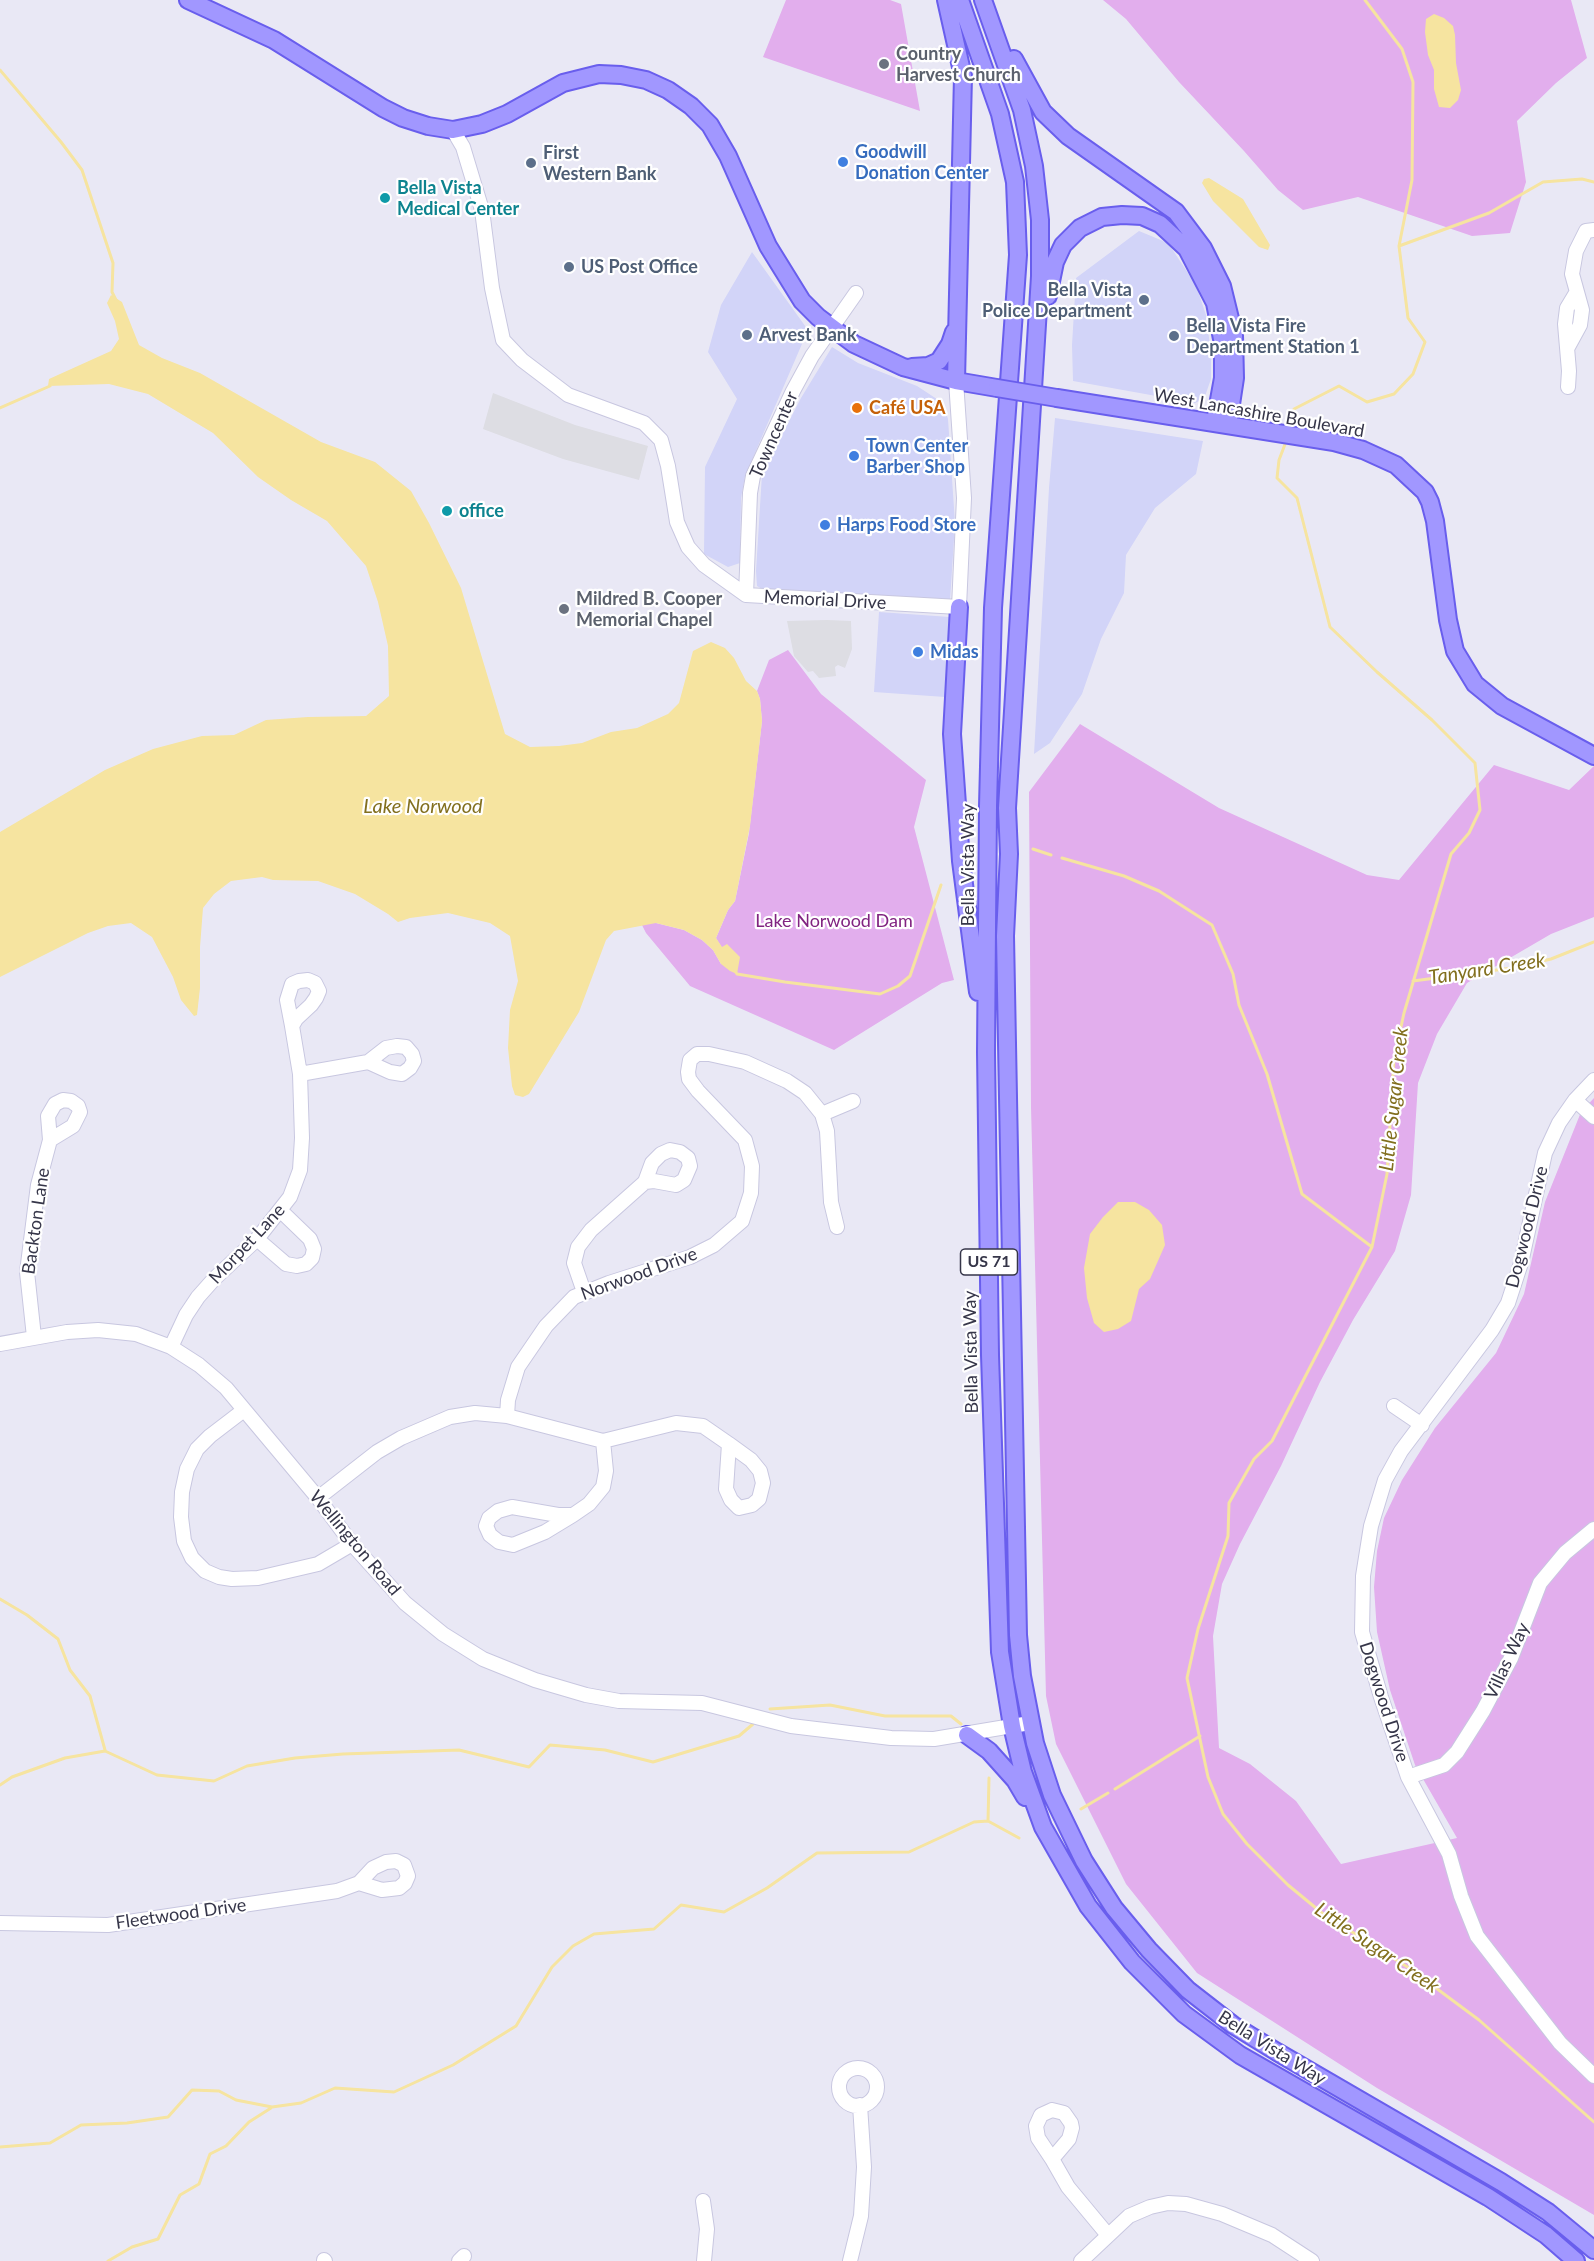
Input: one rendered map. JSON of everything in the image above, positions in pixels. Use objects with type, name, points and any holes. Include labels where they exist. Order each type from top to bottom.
[{"type":"main road","name":"West Lancashire Boulevard","points":[[188,0],[274,40],[403,118],[428,126],[453,129],[482,124],[507,114],[563,83],[599,74],[646,80],[668,90],[691,106],[710,126],[728,156],[768,246],[802,301],[833,329],[854,344],[903,367],[956,381],[1334,442],[1363,450],[1396,465],[1425,492],[1436,521],[1448,620],[1455,651],[1475,684],[1502,706],[1593,753]]},
{"type":"main road","points":[[946,0],[963,76],[956,381]]},
{"type":"main road","name":"Bella Vista Way","points":[[960,0],[1000,114],[1015,182],[1018,255],[993,608],[987,806],[986,1052],[990,1355],[1000,1652],[1011,1726],[1023,1772],[1043,1827],[1088,1906],[1132,1962],[1184,2014],[1240,2055],[1488,2197],[1546,2235],[1576,2261]]},
{"type":"main road","name":"Bella Vista Way","points":[[982,0],[1022,110],[1034,166],[1040,220],[1040,276],[1007,808],[1009,854],[1005,936],[1018,1635],[1030,1723],[1052,1796],[1084,1861],[1114,1908],[1149,1950],[1188,1989],[1233,2025],[1501,2182],[1548,2212],[1594,2250]]},
{"type":"main road","points":[[991,0],[1018,69],[1042,112],[1068,136],[1176,212],[1203,248],[1222,286],[1234,335],[1235,378],[1221,423]]},
{"type":"main road","points":[[1029,455],[1042,383],[1049,284],[1055,262],[1063,245],[1080,228],[1102,217],[1142,216],[1160,224],[1187,249],[1215,303],[1223,344],[1221,423]]},
{"type":"main road","points":[[903,367],[928,366],[939,361],[950,344],[957,319]]},
{"type":"main road","points":[[958,608],[952,734],[961,861],[986,1052]]},
{"type":"main road","points":[[967,1735],[989,1751],[1015,1780],[1043,1827]]},
{"type":"street","name":"Memorial Drive","points":[[453,129],[463,147],[482,210],[492,288],[503,340],[522,360],[567,395],[644,423],[656,434],[661,440],[666,457],[677,522],[688,547],[704,565],[746,595],[958,608]]},
{"type":"street","points":[[1568,387],[1568,348],[1565,324],[1567,308],[1576,293],[1572,274],[1576,251],[1586,231],[1594,230]]},
{"type":"street","name":"Towncenter","points":[[746,595],[750,493],[753,476],[812,356],[856,293]]},
{"type":"street","points":[[956,381],[964,498],[958,608]]},
{"type":"street","name":"Morpet Lane","points":[[171,1347],[186,1315],[198,1297],[257,1239],[290,1197],[300,1170],[302,1138],[300,1074],[292,1026]]},
{"type":"street","name":"Norwood Drive","points":[[507,1416],[508,1400],[518,1367],[546,1326],[568,1302],[584,1292],[609,1282],[690,1257],[714,1245],[742,1221],[751,1193],[752,1166],[745,1140],[698,1092],[689,1079],[690,1060],[698,1054],[727,1057],[766,1070],[806,1093],[822,1114],[827,1131],[831,1202],[837,1227]]},
{"type":"street","points":[[300,1074],[368,1062]]},
{"type":"street","name":"Dogwood Drive","points":[[1594,1080],[1575,1100],[1559,1123],[1545,1153],[1521,1263],[1508,1303],[1492,1330],[1401,1451],[1385,1480],[1371,1526],[1363,1576],[1362,1632],[1408,1777],[1449,1854],[1461,1896],[1478,1936],[1560,2043],[1594,2076]]},
{"type":"street","points":[[1575,1100],[1594,1117]]},
{"type":"street","points":[[822,1114],[853,1101]]},
{"type":"street","name":"Backton Lane","points":[[34,1337],[27,1272],[38,1185],[50,1140]]},
{"type":"street","points":[[584,1292],[574,1263],[578,1247],[591,1230],[645,1182]]},
{"type":"street","points":[[257,1239],[286,1264],[297,1266],[306,1264],[312,1258],[314,1249],[310,1239],[281,1211]]},
{"type":"street","name":"Wellington Road","points":[[0,1344],[34,1337],[98,1330],[136,1334],[171,1347],[199,1365],[226,1388],[318,1498],[352,1544],[405,1603],[443,1634],[483,1659],[535,1680],[586,1695],[619,1701],[702,1703],[792,1726],[843,1734],[934,1738],[967,1735],[1030,1723]]},
{"type":"street","points":[[1394,1406],[1422,1425]]},
{"type":"street","points":[[244,1410],[197,1449],[187,1469],[182,1492],[181,1517],[184,1541],[192,1558],[205,1571],[219,1577],[258,1578],[318,1564],[352,1544]]},
{"type":"street","points":[[318,1498],[377,1452],[425,1426],[450,1417],[475,1413],[507,1416],[603,1441],[676,1423],[703,1426],[729,1444]]},
{"type":"street","points":[[573,1515],[558,1515],[512,1507],[498,1511],[489,1518],[486,1526],[490,1535],[499,1542],[513,1545],[545,1532],[573,1515],[589,1504],[603,1487],[606,1471],[603,1441]]},
{"type":"street","name":"Villas Way","points":[[1408,1777],[1444,1764],[1457,1752],[1483,1711],[1511,1658],[1540,1583],[1565,1553],[1594,1529]]},
{"type":"street","name":"Fleetwood Drive","points":[[0,1923],[108,1925],[337,1891],[359,1883]]},
{"type":"street","points":[[850,2261],[861,2216],[864,2167],[860,2105]]},
{"type":"street","points":[[1052,2158],[1068,2187],[1107,2234]]},
{"type":"street","points":[[703,2201],[707,2229],[704,2261]]},
{"type":"street","points":[[1081,2261],[1107,2234],[1129,2216],[1150,2207],[1168,2203],[1186,2204],[1222,2214],[1272,2235],[1312,2261]]},
{"type":"shaded area","points":[[1139,231],[1168,243],[1196,285],[1206,315],[1211,353],[1211,379],[1204,399],[1195,403],[1073,381],[1072,345],[1076,278]]},
{"type":"shaded area","points":[[752,252],[808,330],[745,476],[741,498],[740,563],[728,567],[704,554],[705,467],[737,399],[708,352],[721,305]]},
{"type":"shaded area","points":[[832,347],[858,363],[917,386],[943,403],[948,419],[955,523],[950,601],[764,590],[757,586],[762,474],[801,398]]},
{"type":"shaded area","points":[[493,393],[575,425],[648,446],[639,480],[563,459],[483,429]]},
{"type":"shaded area","points":[[1055,418],[1203,441],[1196,474],[1155,508],[1126,555],[1124,593],[1101,639],[1082,694],[1050,743],[1034,754],[1049,488]]},
{"type":"shaded area","points":[[879,612],[950,617],[945,697],[874,692]]},
{"type":"shaded area","points":[[787,621],[851,621],[852,649],[845,668],[838,665],[835,667],[836,676],[819,678],[813,671],[808,672],[794,656]]},
{"type":"green space","points":[[786,0],[890,0],[901,4],[920,111],[763,57]]},
{"type":"green space","points":[[1103,0],[1571,0],[1587,58],[1556,83],[1517,121],[1526,182],[1510,233],[1472,236],[1358,197],[1303,210],[1278,190],[1179,82],[1126,19]]},
{"type":"green space","name":"Lake Norwood Dam","points":[[788,650],[821,694],[926,780],[914,827],[954,980],[942,983],[834,1050],[690,986],[646,933],[641,923],[656,923],[684,930],[702,940],[713,950],[721,964],[722,948],[716,938],[728,910],[735,901],[749,833],[762,721],[757,691],[769,660]]},
{"type":"green space","points":[[1080,724],[1219,808],[1367,875],[1399,880],[1494,765],[1569,790],[1594,766],[1594,917],[1551,934],[1467,983],[1437,1034],[1418,1083],[1411,1195],[1395,1251],[1353,1320],[1320,1382],[1281,1466],[1240,1544],[1222,1584],[1213,1636],[1219,1748],[1250,1764],[1296,1801],[1341,1864],[1457,1838],[1415,1765],[1390,1690],[1377,1632],[1374,1587],[1377,1551],[1384,1518],[1402,1480],[1435,1428],[1496,1353],[1524,1294],[1545,1202],[1581,1112],[1594,1098],[1594,2215],[1377,2088],[1197,1973],[1126,1884],[1056,1744],[1046,1696],[1031,1107],[1029,792]]},
{"type":"water","points":[[1434,14],[1444,18],[1453,26],[1455,35],[1456,63],[1461,90],[1458,100],[1450,108],[1439,107],[1434,89],[1434,70],[1428,55],[1426,19]]},
{"type":"water","points":[[1209,178],[1243,199],[1270,245],[1268,250],[1259,247],[1213,201],[1202,183],[1204,179]]},
{"type":"water","name":"Lake Norwood","points":[[111,295],[122,302],[139,345],[162,358],[200,373],[321,442],[375,462],[411,491],[461,588],[505,734],[530,747],[559,746],[582,743],[611,732],[637,728],[668,714],[679,703],[693,651],[711,642],[725,648],[734,658],[746,681],[757,691],[762,721],[750,826],[735,901],[728,910],[716,938],[722,947],[727,944],[740,957],[737,974],[721,964],[713,950],[702,940],[684,930],[656,923],[614,931],[606,940],[579,1012],[529,1094],[523,1097],[515,1095],[512,1086],[508,1048],[510,1010],[518,981],[510,936],[490,923],[448,913],[410,918],[398,922],[355,894],[318,881],[273,880],[262,877],[231,881],[214,894],[203,908],[200,988],[197,1015],[194,1016],[181,1000],[173,977],[152,937],[131,923],[108,926],[88,933],[0,977],[0,832],[105,770],[153,749],[202,736],[234,735],[266,720],[366,716],[389,696],[388,646],[378,602],[366,566],[327,521],[258,477],[213,433],[148,394],[109,384],[48,386],[49,379],[111,351],[119,339],[115,321],[107,303]]},
{"type":"water","points":[[1118,1202],[1135,1202],[1149,1210],[1162,1225],[1165,1245],[1150,1279],[1139,1289],[1131,1321],[1118,1329],[1104,1332],[1094,1323],[1087,1298],[1084,1268],[1090,1234]]},
{"type":"waterway","name":"Little Sugar Creek","points":[[1289,430],[1294,409],[1339,386],[1367,402],[1394,394],[1413,374],[1425,342],[1408,318],[1399,246],[1412,180],[1413,82],[1402,49],[1365,0]]},
{"type":"waterway","points":[[0,70],[82,170],[113,263],[112,292],[116,300]]},
{"type":"waterway","points":[[1399,246],[1489,213],[1543,182],[1582,179],[1594,182]]},
{"type":"waterway","points":[[0,408],[50,386]]},
{"type":"waterway","name":"Little Sugar Creek","points":[[1287,439],[1279,460],[1277,478],[1297,498],[1330,627],[1432,720],[1475,763],[1480,810],[1469,833],[1451,854],[1404,1013],[1394,1059],[1387,1174],[1372,1247],[1272,1441],[1254,1459],[1229,1503],[1228,1536],[1198,1629],[1187,1678],[1208,1777],[1223,1814],[1247,1844],[1288,1885],[1322,1913],[1409,1968],[1479,2020],[1594,2122]]},
{"type":"waterway","points":[[1033,849],[1051,855]]},
{"type":"waterway","points":[[1062,858],[1124,876],[1159,891],[1212,925],[1233,974],[1239,1005],[1267,1074],[1302,1194],[1372,1247]]},
{"type":"waterway","points":[[735,971],[737,974],[785,982],[880,994],[898,986],[910,976],[941,885]]},
{"type":"waterway","name":"Tanyard Creek","points":[[1413,981],[1512,968],[1551,959],[1594,942]]},
{"type":"waterway","points":[[0,1599],[27,1615],[58,1639],[70,1670],[90,1696],[105,1750]]},
{"type":"waterway","points":[[770,1709],[830,1705],[885,1716],[951,1716],[961,1724]]},
{"type":"waterway","points":[[0,1785],[12,1777],[65,1758],[105,1751],[157,1775],[214,1781],[247,1766],[295,1758],[343,1754],[459,1750],[529,1767],[550,1745],[605,1750],[653,1762],[739,1736],[753,1724]]},
{"type":"waterway","points":[[1115,1789],[1200,1736]]},
{"type":"waterway","points":[[988,1821],[989,1778]]},
{"type":"waterway","points":[[1081,1809],[1108,1793]]},
{"type":"waterway","points":[[0,2147],[50,2143],[81,2125],[127,2123],[168,2117],[192,2090],[219,2091],[236,2100],[272,2107],[301,2103],[335,2088],[394,2092],[453,2065],[516,2026],[552,1967],[573,1946],[594,1934],[654,1929],[681,1905],[724,1912],[767,1888],[817,1853],[909,1852],[974,1822],[988,1821],[1019,1838]]},
{"type":"waterway","points":[[108,2261],[132,2247],[158,2239],[180,2195],[199,2184],[210,2154],[226,2146],[249,2122],[271,2108]]},
{"type":"place","name":"Country Harvest Church","points":[[884,64]]},
{"type":"place","name":"Goodwill Donation Center","points":[[843,162]]},
{"type":"place","name":"First Western Bank","points":[[531,163]]},
{"type":"place","name":"Bella Vista Medical Center","points":[[385,198]]},
{"type":"place","name":"US Post Office","points":[[569,267]]},
{"type":"place","name":"Bella Vista Police Department","points":[[1144,300]]},
{"type":"place","name":"Arvest Bank","points":[[747,335]]},
{"type":"place","name":"Bella Vista Fire Department Station 1","points":[[1174,336]]},
{"type":"place","name":"Café USA","points":[[857,408]]},
{"type":"place","name":"Town Center Barber Shop","points":[[854,456]]},
{"type":"place","name":"office","points":[[447,511]]},
{"type":"place","name":"Harps Food Store","points":[[825,525]]},
{"type":"place","name":"Mildred B. Cooper Memorial Chapel","points":[[564,609]]},
{"type":"place","name":"Midas","points":[[918,652]]}]
